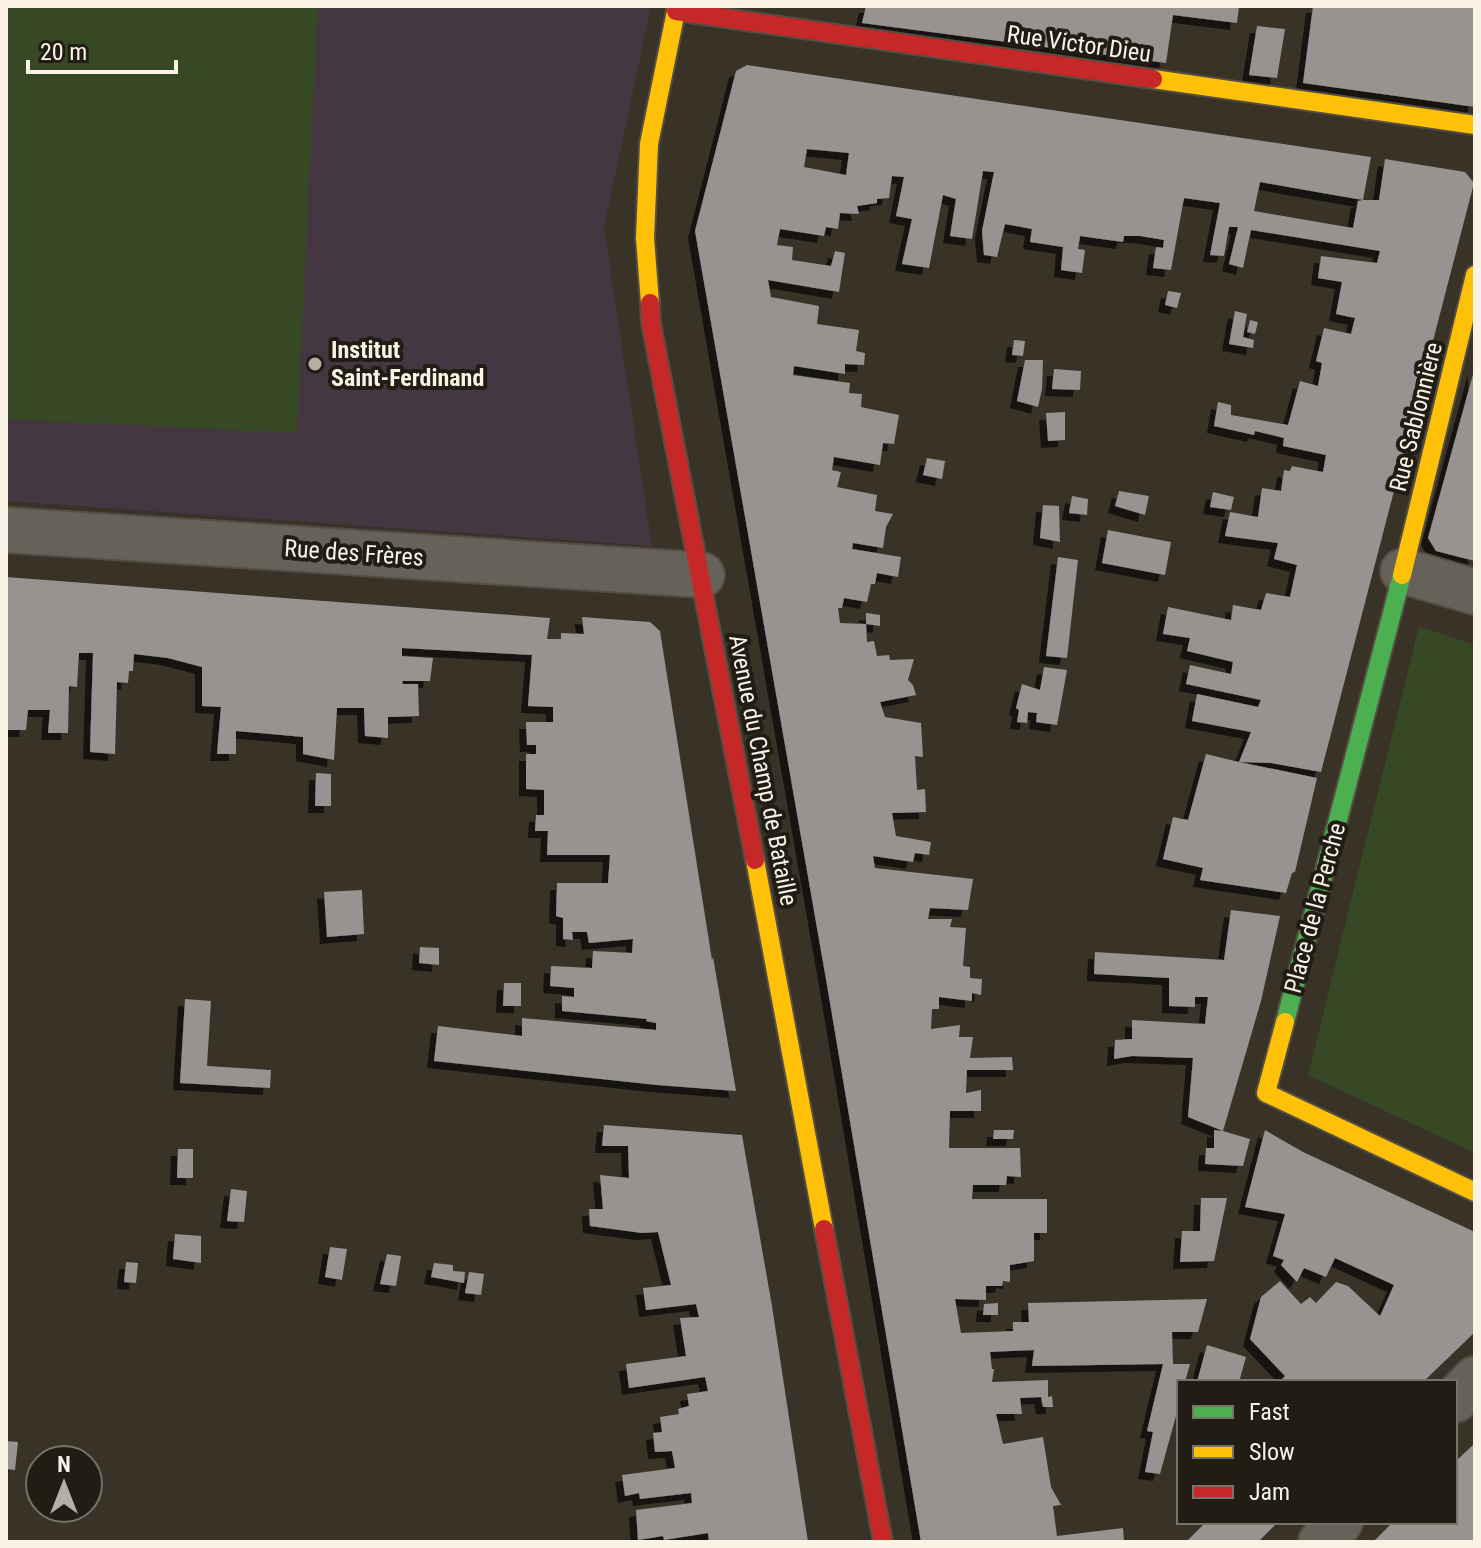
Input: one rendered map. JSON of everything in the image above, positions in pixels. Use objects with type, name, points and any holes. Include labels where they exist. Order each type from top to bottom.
[{"type":"street","name":"Rue Victor Dieu","points":[[677,8],[1475,125]]},
{"type":"street","name":"Avenue du Champ de Bataille","points":[[677,8],[649,144],[645,238],[651,323],[702,575],[883,1542]]},
{"type":"street","name":"Rue Sablonnière","points":[[1403,571],[1475,275]]},
{"type":"street","name":"Rue des Frères","points":[[6,530],[702,575]]},
{"type":"street","points":[[1403,571],[1475,592]]},
{"type":"street","name":"Place de la Perche","points":[[1403,571],[1266,1093],[1475,1192]]},
{"type":"street","points":[[1457,1398],[1475,1379]]},
{"type":"street","points":[[1321,1542],[1338,1524]]},
{"type":"shaded area","name":"Institut Saint-Ferdinand","points":[[6,6],[651,6],[604,228],[652,546],[6,501]]},
{"type":"green space","points":[[6,6],[318,6],[297,433],[6,419]]},
{"type":"green space","points":[[1419,626],[1475,645],[1475,1153],[1308,1075]]},
{"type":"building","points":[[866,6],[1239,6],[1237,23],[1173,15],[1166,63],[862,23]]},
{"type":"building","points":[[1313,6],[1475,6],[1475,107],[1303,83]]},
{"type":"building","points":[[1257,26],[1285,29],[1277,78],[1249,75]]},
{"type":"building","points":[[747,65],[1371,157],[1363,200],[1379,200],[1385,159],[1465,172],[1474,183],[1321,772],[1271,763],[1239,762],[1251,732],[1192,721],[1197,694],[1258,707],[1261,700],[1186,684],[1190,665],[1231,674],[1233,662],[1187,651],[1190,638],[1163,634],[1168,607],[1231,620],[1233,605],[1261,610],[1266,593],[1290,597],[1297,565],[1274,559],[1278,543],[1225,536],[1230,512],[1258,517],[1262,488],[1281,491],[1284,470],[1290,471],[1292,466],[1323,472],[1326,455],[1283,446],[1284,438],[1214,426],[1218,402],[1231,405],[1231,415],[1288,425],[1300,381],[1318,386],[1322,363],[1316,361],[1324,328],[1351,334],[1355,318],[1336,314],[1342,282],[1318,278],[1321,256],[1377,263],[1380,251],[1251,230],[1243,268],[1229,264],[1238,227],[1229,227],[1224,256],[1210,255],[1220,203],[1184,198],[1171,270],[1153,268],[1156,247],[1163,248],[1164,240],[1124,236],[1123,242],[1080,236],[1078,249],[1085,250],[1082,273],[1061,270],[1063,247],[1030,242],[1032,229],[1005,224],[997,257],[984,255],[982,231],[994,172],[983,171],[972,239],[950,236],[956,199],[943,195],[929,268],[902,264],[912,219],[896,216],[904,177],[892,176],[889,198],[857,206],[859,214],[840,213],[838,229],[826,227],[824,236],[780,229],[777,245],[793,247],[792,260],[831,266],[835,251],[845,253],[839,292],[768,280],[771,297],[819,306],[817,324],[859,330],[856,351],[865,353],[864,365],[845,364],[845,374],[794,366],[793,375],[850,383],[849,393],[862,394],[861,407],[899,415],[894,444],[883,443],[880,465],[834,457],[832,470],[841,472],[837,487],[877,495],[875,511],[893,514],[886,527],[883,548],[853,543],[852,549],[901,557],[898,577],[877,573],[867,602],[844,598],[842,608],[838,608],[840,623],[866,624],[867,642],[874,641],[877,656],[889,655],[890,660],[914,659],[908,680],[916,695],[880,702],[885,717],[921,723],[923,757],[915,756],[917,790],[925,789],[926,812],[892,813],[896,836],[931,842],[929,855],[915,853],[913,862],[873,856],[875,868],[973,879],[968,910],[930,908],[928,919],[952,919],[950,927],[966,928],[963,966],[970,967],[970,978],[982,979],[981,995],[972,993],[972,1001],[939,997],[939,1009],[932,1009],[931,1029],[960,1025],[959,1037],[973,1037],[970,1058],[1012,1057],[1013,1070],[967,1070],[966,1093],[981,1090],[981,1111],[950,1111],[949,1148],[1020,1148],[1021,1177],[1007,1176],[1006,1185],[973,1185],[972,1199],[1047,1199],[1047,1233],[1034,1233],[1034,1261],[1010,1265],[1010,1282],[1003,1281],[1002,1286],[986,1286],[986,1300],[955,1299],[961,1333],[1013,1331],[1013,1322],[1029,1322],[1028,1303],[1207,1299],[1198,1332],[1172,1332],[1173,1364],[1190,1364],[1186,1380],[1177,1380],[1177,1412],[1160,1474],[1145,1472],[1153,1432],[1147,1431],[1163,1364],[1032,1366],[1034,1350],[990,1352],[994,1369],[992,1382],[1048,1380],[1048,1397],[1052,1396],[1053,1407],[1043,1407],[1041,1397],[1020,1398],[1022,1414],[996,1414],[1003,1444],[1043,1437],[1051,1487],[1061,1505],[1053,1506],[1057,1536],[1123,1528],[1124,1542],[921,1542],[695,231],[736,71]],"holes":[[[807,149],[849,153],[846,175],[804,167]],[[1260,182],[1363,200],[1358,201],[1353,228],[1254,211]]]},
{"type":"building","points":[[1168,291],[1181,293],[1177,308],[1165,305]]},
{"type":"building","points":[[1235,311],[1247,314],[1243,337],[1254,340],[1253,348],[1229,344]]},
{"type":"building","points":[[1250,320],[1258,322],[1255,334],[1247,332]]},
{"type":"building","points":[[1014,340],[1025,341],[1023,356],[1012,355]]},
{"type":"building","points":[[1025,360],[1043,360],[1038,407],[1017,401]]},
{"type":"building","points":[[1475,367],[1475,561],[1436,551],[1428,538]]},
{"type":"building","points":[[1054,369],[1081,371],[1080,390],[1052,389]]},
{"type":"building","points":[[1065,412],[1065,440],[1048,441],[1046,413]]},
{"type":"building","points":[[927,458],[945,461],[942,479],[923,475]]},
{"type":"building","points":[[1119,491],[1149,496],[1145,515],[1115,506]]},
{"type":"building","points":[[1213,492],[1234,497],[1231,510],[1210,507]]},
{"type":"building","points":[[1072,496],[1088,499],[1087,515],[1069,513]]},
{"type":"building","points":[[1043,505],[1059,506],[1060,542],[1040,538]]},
{"type":"building","points":[[1108,530],[1171,542],[1165,575],[1102,563]]},
{"type":"building","points":[[1058,557],[1078,560],[1067,658],[1046,656]]},
{"type":"building","points":[[6,577],[550,618],[547,639],[561,639],[561,633],[584,634],[582,617],[650,622],[660,631],[736,1091],[434,1061],[438,1026],[522,1036],[522,1018],[656,1030],[656,1023],[647,1019],[562,1011],[562,996],[574,997],[574,988],[550,986],[551,966],[592,968],[593,951],[632,953],[633,939],[589,943],[587,932],[572,932],[573,940],[563,939],[563,918],[556,916],[557,883],[608,883],[610,855],[547,855],[548,831],[535,831],[536,815],[544,815],[544,790],[526,789],[526,754],[536,754],[536,745],[527,745],[526,722],[553,722],[553,707],[528,706],[532,655],[402,648],[402,656],[433,658],[430,681],[402,681],[403,684],[418,684],[419,716],[388,717],[388,738],[365,736],[364,708],[337,708],[334,760],[303,754],[303,737],[236,731],[236,754],[217,754],[221,707],[202,706],[202,667],[168,658],[134,654],[133,671],[129,671],[128,683],[117,682],[115,754],[90,752],[93,653],[79,653],[77,687],[69,686],[68,733],[48,733],[50,710],[28,710],[26,730],[7,730]]},
{"type":"building","points":[[866,613],[880,615],[880,626],[866,624]]},
{"type":"building","points":[[1044,667],[1067,670],[1057,725],[1036,722],[1037,713],[1028,712],[1027,723],[1017,722],[1019,710],[1016,708],[1022,684],[1040,690]]},
{"type":"building","points":[[1206,754],[1317,778],[1295,872],[1286,893],[1200,880],[1203,868],[1163,859],[1173,817],[1188,820]]},
{"type":"building","points":[[316,773],[331,774],[331,806],[315,806]]},
{"type":"building","points":[[362,890],[364,934],[327,937],[324,892]]},
{"type":"building","points":[[1231,910],[1280,916],[1261,1001],[1223,1131],[1188,1117],[1193,1058],[1132,1056],[1114,1059],[1115,1040],[1132,1039],[1132,1020],[1205,1024],[1208,997],[1195,997],[1195,1007],[1169,1006],[1169,978],[1094,974],[1095,952],[1224,960]]},
{"type":"building","points":[[420,947],[439,948],[439,965],[419,963]]},
{"type":"building","points":[[504,983],[521,983],[521,1006],[503,1006]]},
{"type":"building","points":[[185,999],[211,1001],[207,1066],[271,1070],[270,1088],[180,1083]]},
{"type":"building","points":[[604,1125],[742,1135],[808,1542],[709,1542],[708,1533],[664,1540],[663,1536],[638,1540],[636,1510],[692,1503],[691,1493],[640,1499],[639,1493],[625,1496],[622,1475],[675,1468],[672,1451],[655,1452],[653,1433],[662,1432],[660,1417],[679,1414],[678,1409],[689,1406],[687,1394],[708,1391],[705,1377],[629,1388],[626,1364],[686,1356],[680,1318],[699,1317],[696,1304],[646,1310],[643,1288],[671,1285],[658,1232],[642,1233],[590,1226],[589,1209],[603,1209],[600,1175],[629,1178],[628,1146],[602,1146]]},
{"type":"building","points":[[994,1130],[1014,1130],[1013,1139],[993,1139]]},
{"type":"building","points":[[1214,1130],[1250,1139],[1243,1166],[1205,1164],[1206,1148],[1214,1148]]},
{"type":"building","points":[[1265,1130],[1303,1152],[1475,1232],[1475,1332],[1425,1380],[1281,1380],[1285,1376],[1250,1339],[1261,1297],[1280,1281],[1301,1304],[1310,1297],[1316,1303],[1336,1282],[1348,1286],[1380,1316],[1394,1285],[1335,1258],[1326,1277],[1304,1268],[1297,1282],[1281,1265],[1284,1260],[1273,1256],[1285,1214],[1245,1207]]},
{"type":"building","points":[[178,1149],[193,1149],[193,1178],[177,1178]]},
{"type":"building","points":[[231,1189],[247,1191],[244,1222],[227,1221]]},
{"type":"building","points":[[1201,1198],[1227,1198],[1214,1261],[1180,1262],[1182,1231],[1200,1231]]},
{"type":"building","points":[[175,1234],[201,1236],[201,1263],[173,1259]]},
{"type":"building","points":[[330,1247],[347,1249],[342,1280],[325,1277]]},
{"type":"building","points":[[387,1254],[401,1256],[396,1286],[380,1284]]},
{"type":"building","points":[[126,1262],[138,1263],[136,1283],[124,1282]]},
{"type":"building","points":[[434,1263],[453,1265],[453,1271],[465,1272],[464,1283],[431,1277]]},
{"type":"building","points":[[469,1272],[484,1274],[481,1295],[465,1293]]},
{"type":"building","points":[[998,1303],[998,1315],[983,1315],[984,1304]]},
{"type":"building","points":[[1207,1345],[1246,1357],[1240,1380],[1198,1380]]},
{"type":"building","points":[[6,1441],[18,1442],[15,1470],[6,1469]]},
{"type":"building","points":[[1475,1443],[1475,1542],[1373,1542],[1391,1524],[1457,1524],[1457,1460]]},
{"type":"building","points":[[1204,1524],[1276,1524],[1258,1542],[1186,1542]]},
{"type":"traffic: fast","points":[[1285,1022],[1402,575]]},
{"type":"traffic: slow","points":[[650,303],[645,238],[649,144],[677,6]]},
{"type":"traffic: slow","points":[[1153,79],[1475,125]]},
{"type":"traffic: slow","points":[[1402,575],[1475,275]]},
{"type":"traffic: slow","points":[[755,860],[824,1229]]},
{"type":"traffic: slow","points":[[1285,1022],[1266,1093],[1475,1192]]},
{"type":"traffic: jam","points":[[676,11],[1153,79]]},
{"type":"traffic: jam","points":[[650,303],[651,323],[755,860]]},
{"type":"traffic: jam","points":[[824,1229],[883,1542]]},
{"type":"place","name":"Institut Saint-Ferdinand","points":[[315,364]]}]
